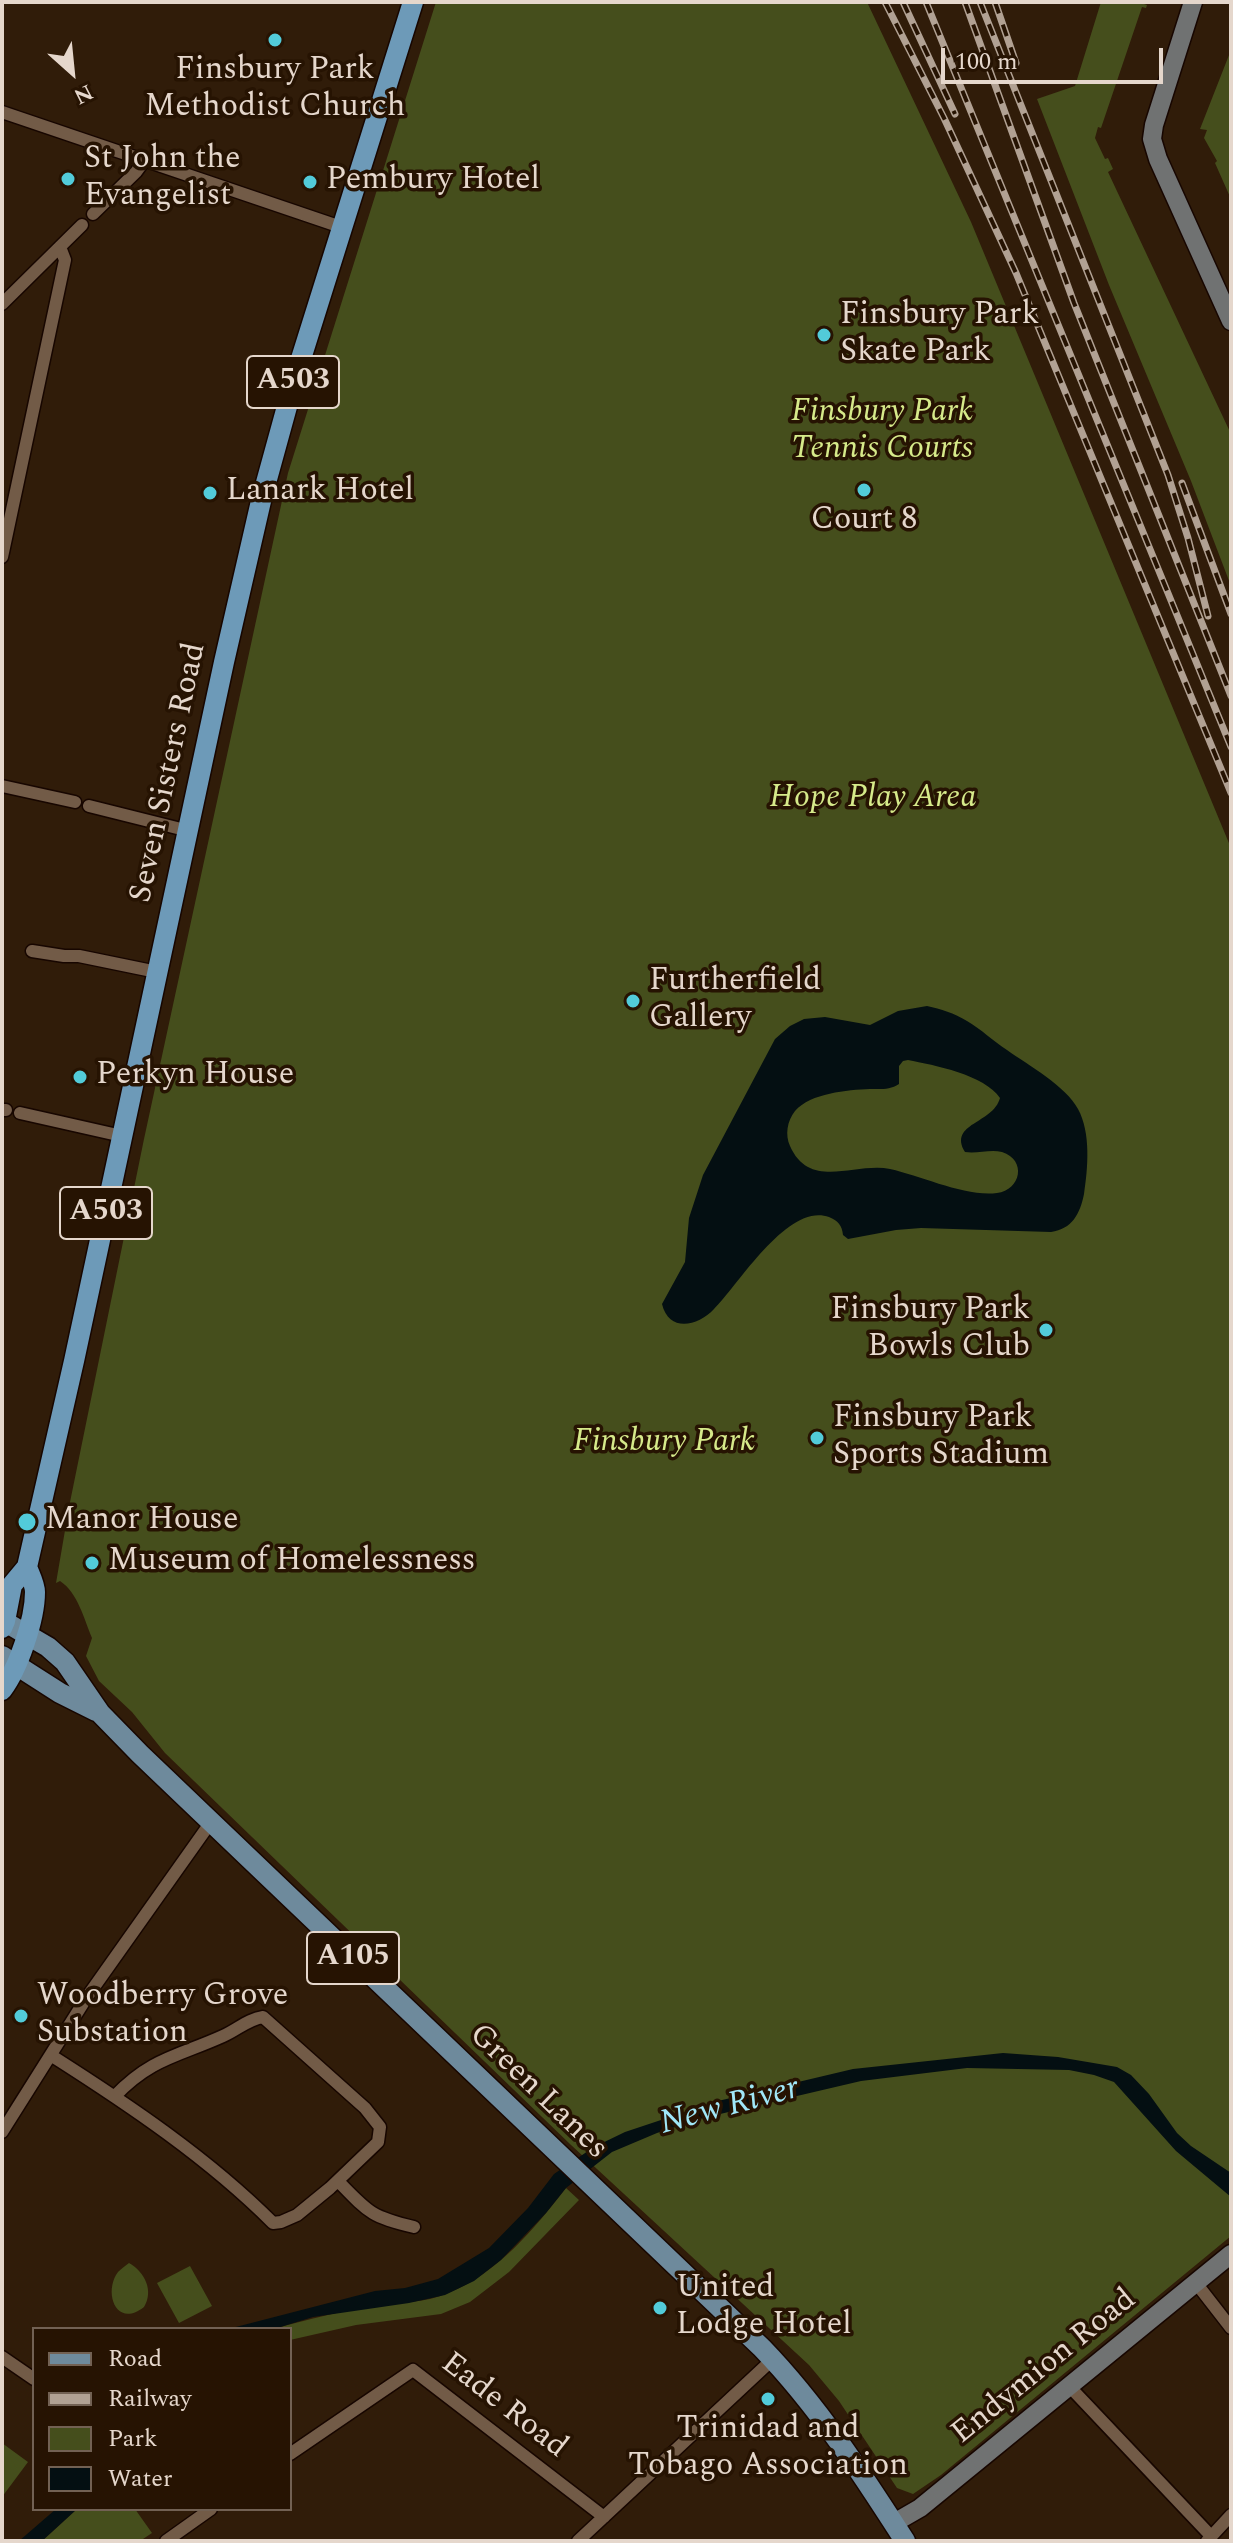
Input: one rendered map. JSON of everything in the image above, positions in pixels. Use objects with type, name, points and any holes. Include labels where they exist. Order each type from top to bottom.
[{"type":"highway","name":"Seven Sisters Road","points":[[3,1623],[12,1585],[27,1567],[224,662],[277,439],[411,3]]},
{"type":"highway","name":"Seven Sisters Road","points":[[2,1690],[10,1680],[9,1660],[27,1634],[35,1589],[27,1567]]},
{"type":"main road","points":[[1193,2],[1152,139],[1158,159],[1231,321]]},
{"type":"main road","name":"Green Lanes","points":[[3,1623],[27,1634],[65,1662],[100,1713],[773,2359],[806,2397],[905,2541]]},
{"type":"main road","name":"Green Lanes","points":[[9,1660],[60,1693],[100,1713]]},
{"type":"main road","name":"Endymion Road","points":[[894,2523],[920,2508],[1231,2254]]},
{"type":"street","points":[[2,112],[341,227]]},
{"type":"street","points":[[93,214],[144,161]]},
{"type":"street","points":[[2,304],[82,225]]},
{"type":"street","points":[[2,557],[65,260],[60,247]]},
{"type":"street","points":[[2,786],[75,802]]},
{"type":"street","points":[[89,806],[189,831]]},
{"type":"street","points":[[32,951],[79,956],[157,972]]},
{"type":"street","points":[[20,1113],[122,1136]]},
{"type":"street","points":[[2,2132],[87,1997],[211,1822]]},
{"type":"street","points":[[52,2056],[115,2096],[217,2173],[273,2223],[297,2215],[378,2142],[380,2127],[365,2108],[263,2017],[154,2063],[134,2076],[115,2096]]},
{"type":"street","points":[[338,2181],[379,2219],[414,2227]]},
{"type":"street","points":[[1196,2283],[1231,2328]]},
{"type":"street","points":[[2,2357],[32,2378]]},
{"type":"street","points":[[578,2541],[773,2359]]},
{"type":"street","name":"Eade Road","points":[[292,2453],[413,2370],[604,2517]]},
{"type":"street","points":[[1069,2386],[1209,2539],[1231,2515]]},
{"type":"street","points":[[166,2541],[208,2511]]},
{"type":"green space","name":"Finsbury Park","points":[[436,2],[867,2],[971,222],[1231,848],[1231,2236],[941,2475],[913,2494],[897,2488],[839,2401],[809,2365],[571,2145],[165,1753],[132,1712],[99,1681],[86,1656],[92,1638],[80,1607],[66,1586],[60,1581],[56,1583],[144,1139],[288,473]]},
{"type":"green space","points":[[1101,2],[1138,2],[1147,5],[1146,8],[1142,7],[1095,138],[1105,159],[1108,158],[1113,169],[1108,172],[1231,434],[1231,586],[1037,99],[1075,86]]},
{"type":"green space","points":[[1231,50],[1231,199],[1215,163],[1217,161],[1204,138],[1207,130],[1200,129]]},
{"type":"green space","points":[[566,2188],[579,2200],[509,2272],[470,2302],[441,2314],[356,2325],[292,2340],[292,2327],[282,2327],[350,2310],[431,2299],[448,2293],[499,2262]]},
{"type":"green space","points":[[129,2263],[146,2282],[148,2295],[144,2307],[126,2314],[115,2305],[112,2289],[118,2272]]},
{"type":"green space","points":[[190,2266],[212,2306],[179,2323],[157,2283]]},
{"type":"green space","points":[[2,2443],[28,2462],[2,2497]]},
{"type":"green space","points":[[75,2511],[136,2511],[152,2533],[140,2541],[42,2541]]},
{"type":"water","points":[[927,1006],[962,1018],[1046,1076],[1072,1100],[1082,1118],[1087,1151],[1084,1194],[1074,1219],[1064,1228],[1051,1232],[921,1228],[848,1239],[835,1220],[813,1216],[781,1233],[707,1315],[685,1324],[671,1319],[662,1304],[685,1262],[689,1218],[703,1175],[775,1039],[804,1019],[825,1017],[870,1025],[898,1011]],"holes":[[[908,1060],[971,1077],[1000,1098],[996,1107],[967,1129],[961,1142],[965,1152],[997,1151],[1015,1161],[1018,1168],[1016,1181],[1005,1191],[971,1192],[890,1169],[821,1171],[809,1168],[799,1160],[788,1142],[787,1133],[795,1111],[810,1100],[830,1094],[885,1089],[899,1084],[899,1066]]]},
{"type":"water","name":"New River","points":[[1003,2053],[1058,2057],[1117,2067],[1131,2075],[1149,2094],[1177,2133],[1231,2173],[1231,2197],[1176,2151],[1114,2082],[1094,2075],[1069,2070],[967,2068],[861,2081],[703,2118],[612,2152],[566,2188],[501,2260],[474,2281],[445,2295],[313,2317],[280,2327],[236,2327],[375,2291],[405,2288],[438,2279],[489,2248],[528,2208],[554,2174],[594,2147],[625,2132],[718,2101],[853,2069]]},
{"type":"water","points":[[54,2511],[75,2511],[42,2541],[19,2541]]},
{"type":"railway","points":[[885,2],[944,118],[1016,273],[1231,793]]},
{"type":"railway","points":[[903,2],[955,114]]},
{"type":"railway","points":[[926,2],[1231,747]]},
{"type":"railway","points":[[965,2],[1074,303],[1231,696]]},
{"type":"railway","points":[[980,2],[1168,475],[1208,616]]},
{"type":"railway","points":[[995,2],[1016,63]]},
{"type":"railway","points":[[1182,483],[1231,614]]},
{"type":"place","name":"Finsbury Park Methodist Church","points":[[275,40]]},
{"type":"place","name":"St John the Evangelist","points":[[68,179]]},
{"type":"place","name":"Pembury Hotel","points":[[310,182]]},
{"type":"place","name":"Finsbury Park Skate Park","points":[[824,335]]},
{"type":"place","name":"Court 8","points":[[864,490]]},
{"type":"place","name":"Lanark Hotel","points":[[210,493]]},
{"type":"place","name":"Furtherfield Gallery","points":[[633,1001]]},
{"type":"place","name":"Perkyn House","points":[[80,1077]]},
{"type":"place","name":"Finsbury Park Bowls Club","points":[[1046,1330]]},
{"type":"place","name":"Finsbury Park Sports Stadium","points":[[817,1438]]},
{"type":"place","name":"Manor House","points":[[27,1522]]},
{"type":"place","name":"Museum of Homelessness","points":[[92,1563]]},
{"type":"place","name":"Woodberry Grove Substation","points":[[21,2016]]},
{"type":"place","name":"United Lodge Hotel","points":[[660,2308]]},
{"type":"place","name":"Trinidad and Tobago Association","points":[[768,2399]]},
{"type":"park label","name":"Finsbury Park Tennis Courts","points":[[882,432]]},
{"type":"park label","name":"Hope Play Area","points":[[873,800]]}]
